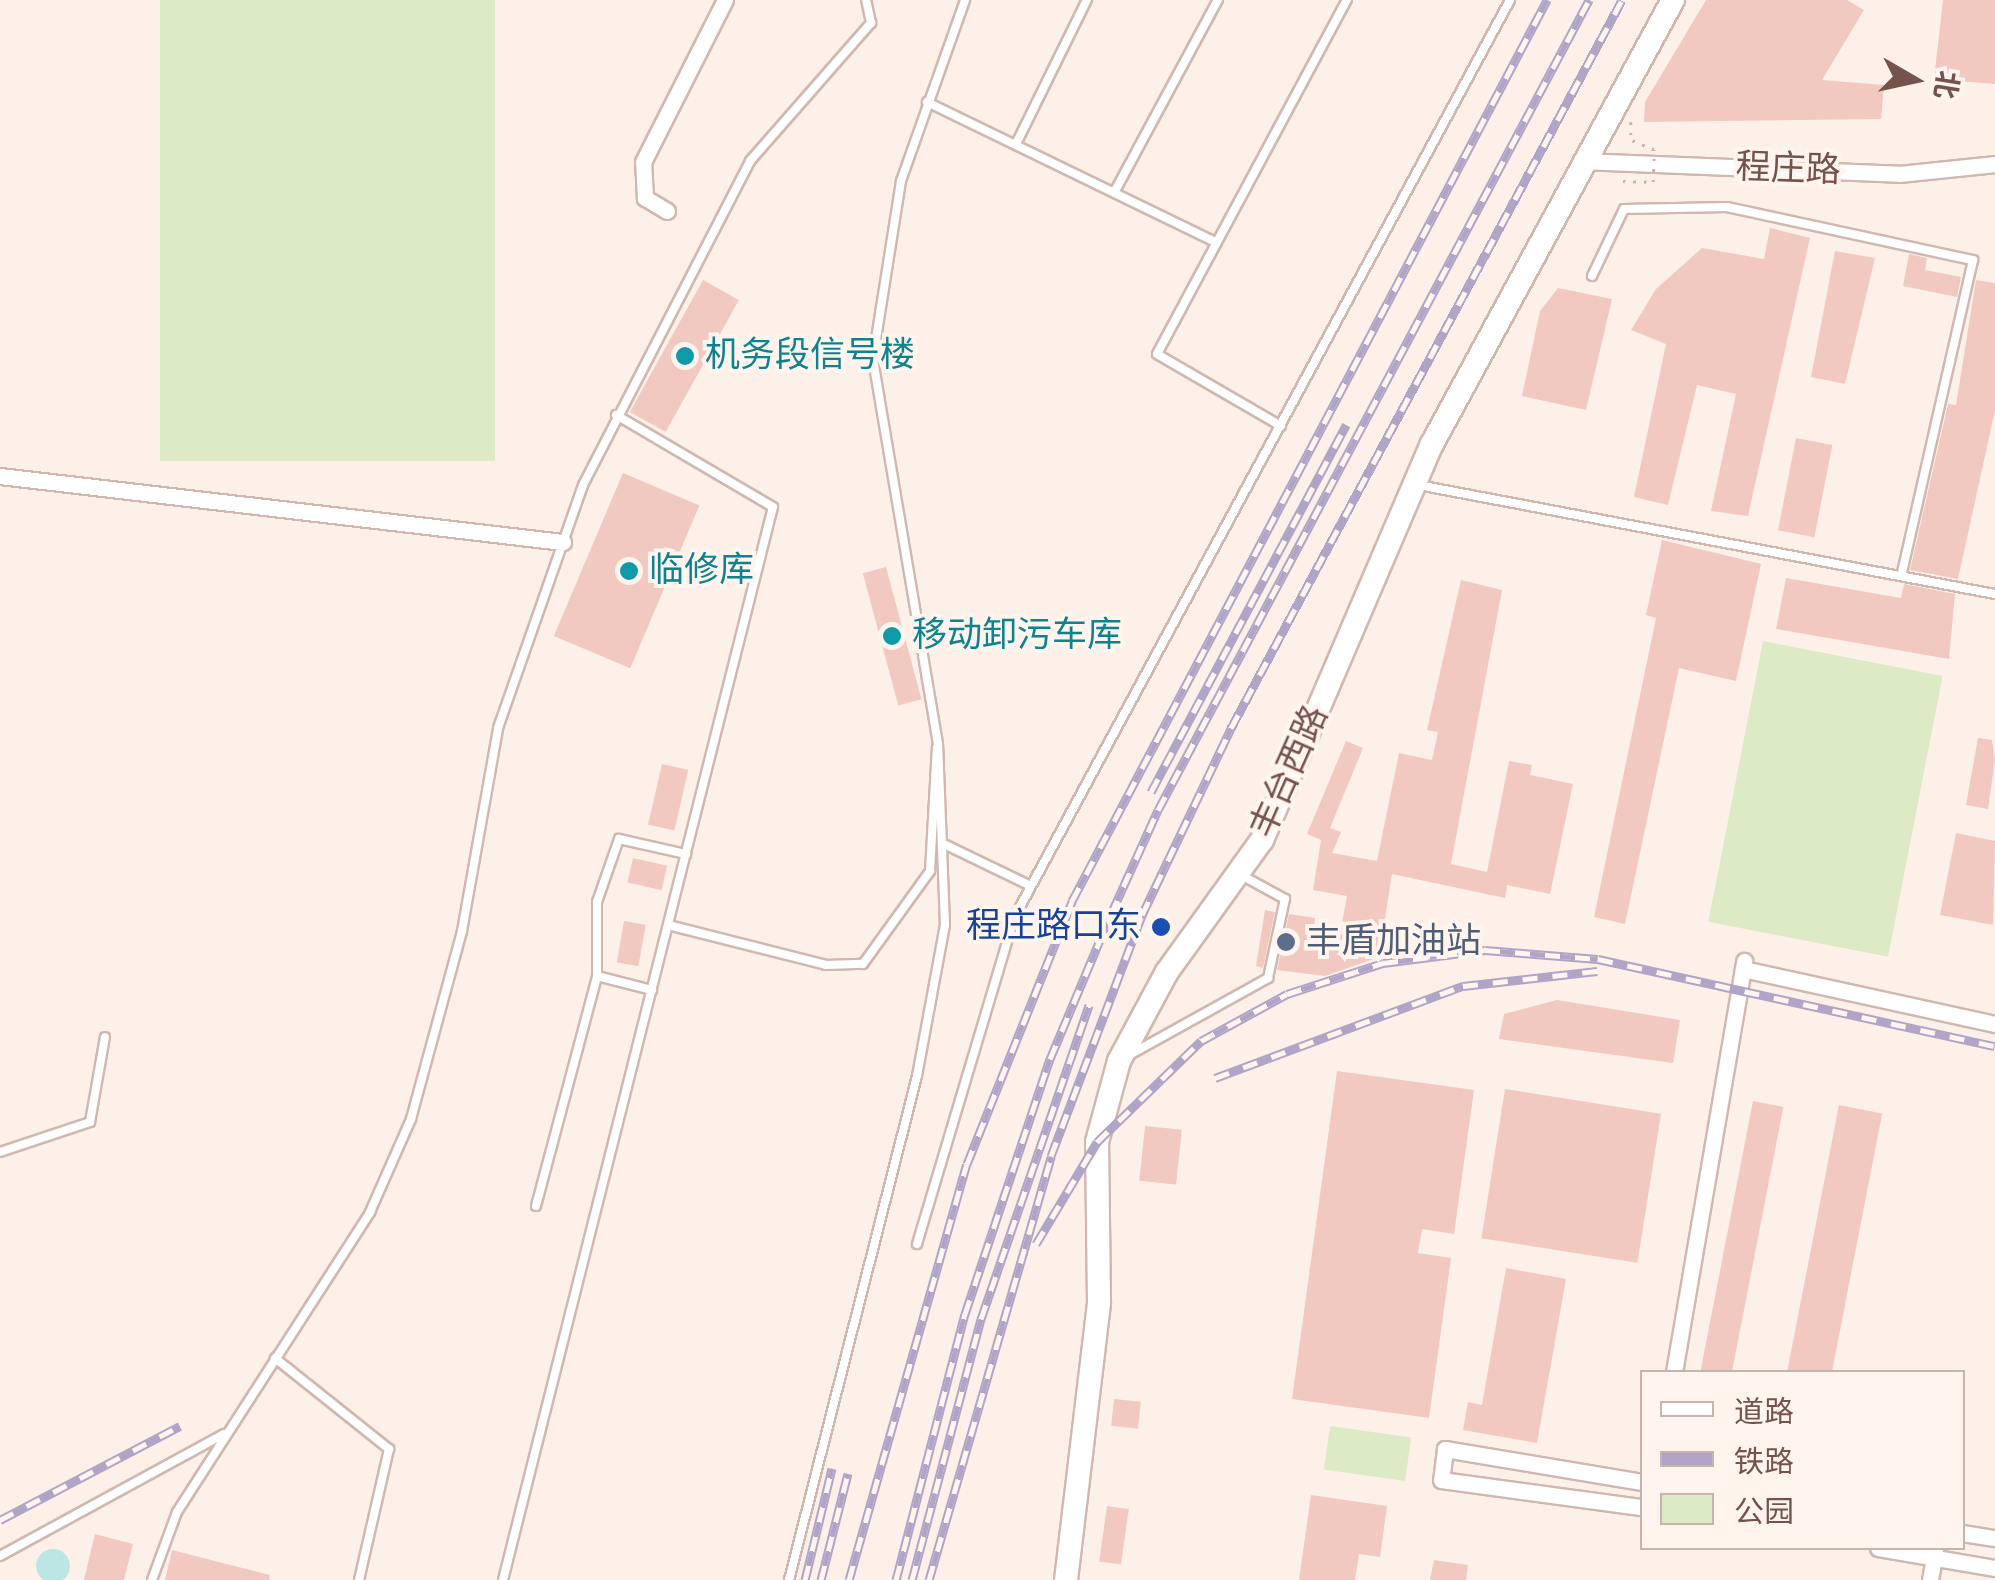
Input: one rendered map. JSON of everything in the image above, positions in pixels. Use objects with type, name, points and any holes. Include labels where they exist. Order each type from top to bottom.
[{"type":"main road","name":"丰台西路","points":[[1066,1580],[1097,1321],[1097,1142],[1118,1061],[1168,972],[1241,875],[1413,484],[1582,161],[1673,0]]},
{"type":"street","points":[[667,211],[644,198],[643,162],[725,0]]},
{"type":"street","name":"程庄路","points":[[1582,161],[1898,174],[1995,164]]},
{"type":"street","points":[[0,476],[563,542]]},
{"type":"street","points":[[1674,1370],[1744,965],[1995,1024]]},
{"type":"street","points":[[1640,1482],[1445,1449],[1440,1480],[1640,1507]]},
{"type":"street","points":[[1965,1533],[1995,1538]]},
{"type":"street","points":[[1906,1550],[1934,1552],[1995,1568]]},
{"type":"street","points":[[1930,1580],[1934,1552]]},
{"type":"lane","points":[[152,1580],[177,1512],[370,1212],[436,1048],[498,728],[563,542],[616,415],[750,161],[871,24],[866,0]]},
{"type":"lane","points":[[789,1580],[934,1003],[946,845],[938,744],[873,358],[885,245],[927,102],[965,0]]},
{"type":"lane","points":[[1016,144],[1087,0]]},
{"type":"lane","points":[[1115,192],[1218,0]]},
{"type":"lane","points":[[1281,426],[1157,354],[1347,0]]},
{"type":"lane","points":[[917,1244],[989,996],[1031,886],[1510,0]]},
{"type":"lane","points":[[927,102],[1217,243]]},
{"type":"lane","points":[[1592,276],[1624,210],[1728,206],[1973,260],[1901,576]]},
{"type":"lane","points":[[504,1580],[774,507],[616,415]]},
{"type":"lane","points":[[1413,484],[1995,594]]},
{"type":"lane","points":[[668,925],[826,964],[863,964],[930,871],[938,744]]},
{"type":"lane","points":[[536,1206],[597,976],[597,902],[619,839],[686,854]]},
{"type":"lane","points":[[946,845],[1031,886]]},
{"type":"lane","points":[[1118,1061],[1268,978],[1285,899],[1241,875]]},
{"type":"lane","points":[[597,976],[652,990]]},
{"type":"lane","points":[[0,1152],[90,1122],[105,1037]]},
{"type":"lane","points":[[275,1358],[390,1450],[358,1580]]},
{"type":"lane","points":[[0,1556],[228,1432]]},
{"type":"path","points":[[1624,181],[1652,182],[1654,150],[1631,140]]},
{"type":"green space","points":[[160,0],[495,0],[495,461],[160,461]]},
{"type":"green space","points":[[1763,641],[1943,676],[1888,957],[1708,922]]},
{"type":"green space","points":[[1330,1426],[1411,1437],[1405,1481],[1324,1470]]},
{"type":"water","points":[[53,1549],[65,1554],[68,1572],[59,1581],[41,1578],[36,1566],[41,1554]]},
{"type":"building","points":[[1706,0],[1847,0],[1864,10],[1822,80],[1884,85],[1881,119],[1644,122],[1645,102]]},
{"type":"building","points":[[1943,0],[1995,0],[1995,84],[1934,79]]},
{"type":"building","points":[[1770,228],[1810,238],[1748,516],[1711,511],[1736,394],[1697,385],[1668,505],[1634,497],[1666,344],[1631,330],[1656,289],[1702,248],[1764,259]]},
{"type":"building","points":[[1835,251],[1875,258],[1845,384],[1811,377]]},
{"type":"building","points":[[1909,254],[1927,258],[1925,270],[1961,277],[1957,297],[1903,286]]},
{"type":"building","name":"机务段信号楼","points":[[703,280],[739,300],[666,432],[630,412]]},
{"type":"building","points":[[1976,280],[1995,283],[1995,410],[1958,579],[1910,570],[1948,404],[1956,405]]},
{"type":"building","points":[[1558,288],[1612,299],[1586,410],[1522,396],[1540,311]]},
{"type":"building","points":[[1796,438],[1832,445],[1814,537],[1778,530]]},
{"type":"building","name":"临修库","points":[[623,473],[699,505],[630,668],[554,636]]},
{"type":"building","points":[[1662,540],[1761,564],[1736,681],[1679,668],[1625,924],[1594,917],[1656,618],[1646,615]]},
{"type":"building","name":"移动卸污车库","points":[[886,567],[921,699],[898,706],[863,573]]},
{"type":"building","points":[[1786,578],[1901,598],[1904,584],[1955,594],[1949,659],[1776,629]]},
{"type":"building","points":[[1461,580],[1502,590],[1451,864],[1487,872],[1509,761],[1532,765],[1530,775],[1573,784],[1550,894],[1507,885],[1505,898],[1392,874],[1379,957],[1325,976],[1277,970],[1289,914],[1315,918],[1312,939],[1338,944],[1347,896],[1313,890],[1321,840],[1307,834],[1346,741],[1363,748],[1330,828],[1341,832],[1332,853],[1377,861],[1399,753],[1432,760],[1438,732],[1427,730]]},
{"type":"building","points":[[1978,738],[1992,740],[1995,760],[1988,809],[1966,805]]},
{"type":"building","points":[[662,764],[688,770],[674,830],[648,824]]},
{"type":"building","points":[[1956,833],[1995,841],[1993,925],[1940,915]]},
{"type":"building","points":[[633,858],[667,866],[661,890],[627,882]]},
{"type":"building","points":[[1265,910],[1275,912],[1263,968],[1256,966]]},
{"type":"building","points":[[624,921],[646,925],[638,966],[617,962]]},
{"type":"building","points":[[1557,1000],[1680,1020],[1673,1063],[1499,1039],[1504,1014]]},
{"type":"building","points":[[1337,1071],[1474,1090],[1454,1234],[1422,1229],[1418,1253],[1451,1258],[1429,1418],[1292,1399]]},
{"type":"building","points":[[1505,1089],[1661,1114],[1637,1263],[1481,1238]]},
{"type":"building","points":[[1753,1101],[1783,1107],[1732,1370],[1701,1370]]},
{"type":"building","points":[[1839,1105],[1882,1113],[1832,1370],[1787,1370]]},
{"type":"building","points":[[1145,1126],[1182,1130],[1176,1185],[1139,1181]]},
{"type":"building","points":[[1506,1268],[1566,1279],[1537,1443],[1463,1430],[1468,1402],[1482,1405]]},
{"type":"building","points":[[1114,1399],[1141,1402],[1138,1429],[1111,1426]]},
{"type":"building","points":[[1311,1495],[1387,1506],[1380,1557],[1359,1554],[1355,1580],[1299,1580]]},
{"type":"building","points":[[1107,1506],[1129,1509],[1121,1565],[1099,1561]]},
{"type":"building","points":[[95,1534],[133,1544],[124,1580],[84,1580]]},
{"type":"building","points":[[172,1550],[270,1575],[269,1580],[165,1580]]},
{"type":"building","points":[[1434,1560],[1468,1565],[1466,1580],[1430,1580]]},
{"type":"railway","points":[[849,1580],[967,1164],[1072,901],[1547,0]]},
{"type":"railway","points":[[896,1580],[965,1314],[1050,1059],[1111,914],[1158,810],[1589,0]]},
{"type":"railway","points":[[929,1580],[1051,1156],[1142,915],[1231,728],[1622,0]]},
{"type":"railway","points":[[1151,792],[1346,425]]},
{"type":"railway","points":[[1036,1244],[1097,1142],[1201,1041],[1287,994],[1383,963],[1485,950],[1598,959],[1995,1046]]},
{"type":"railway","points":[[1215,1078],[1463,986],[1597,971]]},
{"type":"railway","points":[[912,1580],[981,1319],[1089,1005]]},
{"type":"railway","points":[[0,1520],[180,1426]]},
{"type":"railway","points":[[805,1580],[832,1468]]},
{"type":"railway","points":[[821,1580],[848,1473]]},
{"type":"place","name":"机务段信号楼","points":[[685,356]]},
{"type":"place","name":"临修库","points":[[629,571]]},
{"type":"place","name":"移动卸污车库","points":[[892,636]]},
{"type":"place","name":"程庄路口东","points":[[1161,927]]},
{"type":"place","name":"丰盾加油站","points":[[1286,942]]}]
